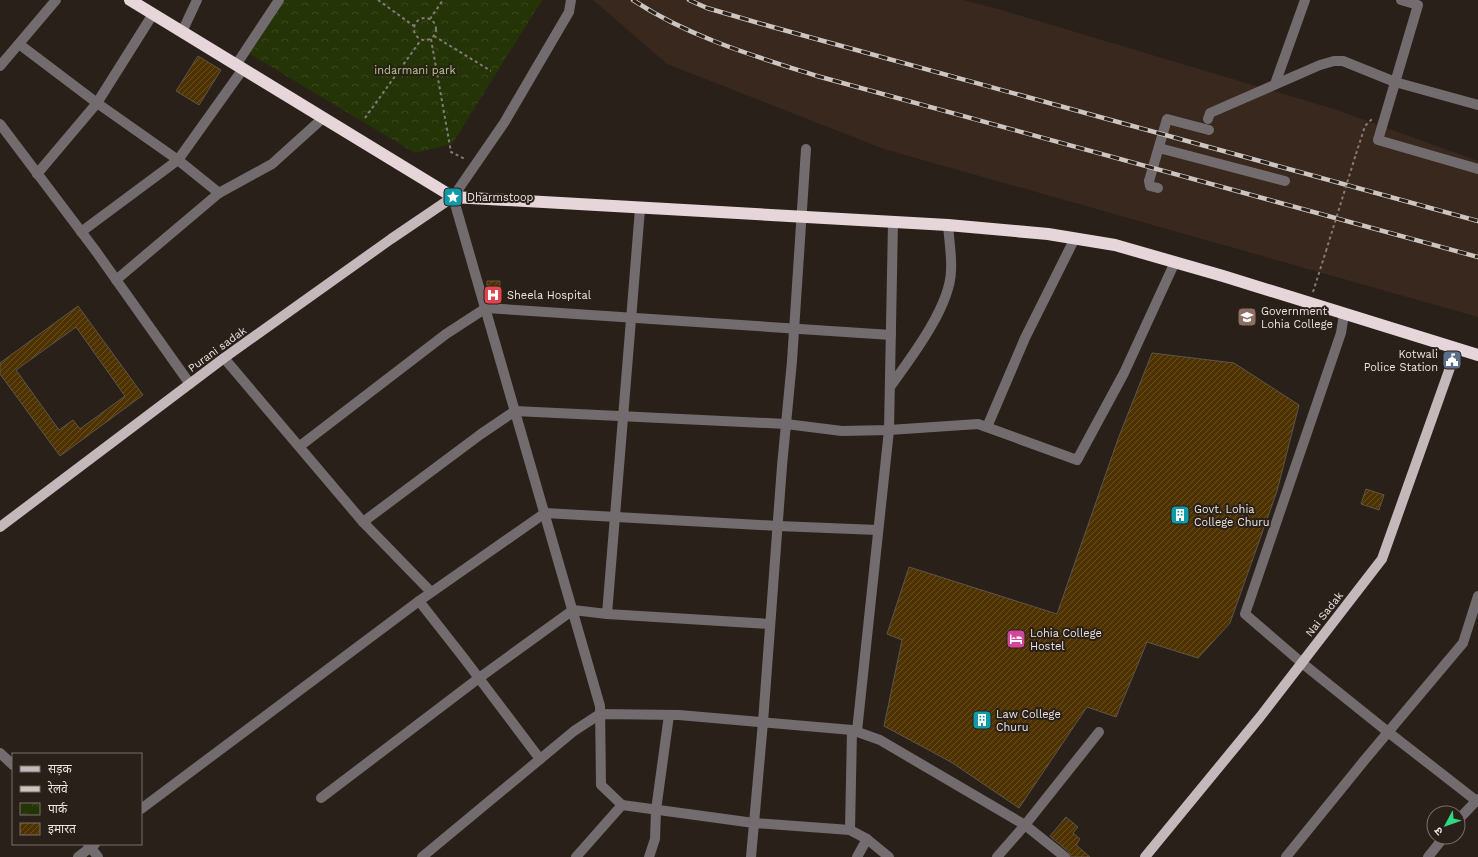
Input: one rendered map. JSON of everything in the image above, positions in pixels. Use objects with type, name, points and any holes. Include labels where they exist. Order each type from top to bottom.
[{"type":"highway","points":[[130,0],[453,198],[948,225],[1048,234],[1075,238],[1115,245],[1175,262],[1478,355]]},
{"type":"main road","name":"Purani sadak","points":[[0,527],[224,358],[391,239],[453,198]]},
{"type":"main road","name":"Nai Sadak","points":[[1144,857],[1260,718],[1382,559],[1457,348]]},
{"type":"street","points":[[0,66],[56,0]]},
{"type":"street","points":[[182,32],[198,0]]},
{"type":"street","points":[[81,232],[178,160],[239,67],[279,0]]},
{"type":"street","points":[[571,0],[569,12],[504,123],[453,198],[600,706],[601,785],[622,805],[754,823],[850,830],[867,839],[888,857]]},
{"type":"street","points":[[1276,84],[1305,0]]},
{"type":"street","points":[[1401,0],[1418,5],[1378,140],[1478,169]]},
{"type":"street","points":[[38,174],[97,103],[153,14]]},
{"type":"street","points":[[19,44],[97,103],[178,160],[218,193]]},
{"type":"street","points":[[1208,119],[1210,113],[1320,65],[1334,61],[1343,61],[1395,82],[1478,105]]},
{"type":"street","points":[[116,280],[218,193],[272,164],[323,118]]},
{"type":"street","points":[[1158,188],[1150,186],[1148,181],[1167,119],[1209,130]]},
{"type":"street","points":[[0,124],[81,232],[190,384]]},
{"type":"street","points":[[1159,148],[1285,181]]},
{"type":"street","points":[[751,857],[794,330],[806,149]]},
{"type":"street","points":[[607,614],[640,209]]},
{"type":"street","points":[[850,830],[854,731],[889,430],[893,222]]},
{"type":"street","points":[[890,387],[913,354],[943,303],[951,272],[948,225]]},
{"type":"street","points":[[987,427],[1026,338],[1075,238]]},
{"type":"street","points":[[363,522],[481,434],[515,411],[786,424],[842,431],[889,430],[978,424],[1077,460],[1124,373],[1175,262]]},
{"type":"street","points":[[300,446],[446,334],[486,308],[794,330],[891,335]]},
{"type":"street","points":[[1344,314],[1341,333],[1245,614],[1302,663],[1388,732],[1478,800],[1466,812]]},
{"type":"street","points":[[224,358],[363,522],[431,592]]},
{"type":"street","points":[[142,808],[418,601],[545,513],[615,518],[878,530]]},
{"type":"street","points":[[1286,857],[1463,643],[1478,596]]},
{"type":"street","points":[[418,601],[479,678],[540,759]]},
{"type":"street","points":[[321,798],[479,678],[573,610],[607,614],[770,624]]},
{"type":"street","points":[[422,857],[574,731],[600,714],[669,715],[854,731],[880,740],[1025,825],[1065,857]]},
{"type":"street","points":[[649,857],[655,839],[656,810],[669,715]]},
{"type":"street","points":[[997,857],[1025,825],[1099,732]]},
{"type":"street","points":[[0,753],[12,764]]},
{"type":"street","points":[[576,857],[622,805]]},
{"type":"street","points":[[857,857],[867,839]]},
{"type":"street","points":[[78,857],[91,845],[98,857]]},
{"type":"street","points":[[1428,857],[1438,845]]},
{"type":"path","points":[[378,0],[414,26]]},
{"type":"path","points":[[430,19],[443,0]]},
{"type":"path","points":[[422,18],[430,19],[436,29],[434,36],[428,40],[421,40],[415,36],[413,29],[414,26],[422,18]]},
{"type":"path","points":[[434,36],[491,71]]},
{"type":"path","points":[[431,39],[451,152],[476,164]]},
{"type":"path","points":[[365,118],[421,40]]},
{"type":"path","points":[[1310,303],[1365,126]]},
{"type":"shaded area","points":[[593,0],[963,0],[998,9],[1337,110],[1478,161],[1478,317],[884,149],[667,64]]},
{"type":"green space","name":"indarmani park","points":[[284,0],[542,0],[452,144],[415,153],[250,54]]},
{"type":"building","points":[[198,56],[221,70],[199,105],[176,91]]},
{"type":"building","points":[[487,281],[500,281],[499,302],[490,302],[487,290]]},
{"type":"building","points":[[78,306],[143,395],[60,456],[0,374],[0,363]],"holes":[[[76,327],[125,396],[80,429],[73,420],[59,430],[16,370]]]},
{"type":"building","points":[[1152,353],[1234,363],[1299,405],[1277,491],[1230,623],[1198,658],[1147,642],[1116,717],[1087,707],[1019,808],[951,762],[884,726],[902,640],[887,634],[909,567],[1057,614],[1118,439]]},
{"type":"building","points":[[1366,489],[1384,495],[1379,510],[1361,504]]},
{"type":"building","points":[[1066,817],[1078,827],[1073,833],[1080,839],[1076,845],[1090,857],[1071,857],[1069,852],[1050,836]]},
{"type":"railway","points":[[633,0],[654,13],[699,35],[746,53],[817,76],[1478,257]]},
{"type":"railway","points":[[689,0],[707,8],[769,26],[1478,221]]},
{"type":"place","name":"Dharmstoop","points":[[453,197]]},
{"type":"place","name":"Sheela Hospital","points":[[493,295]]},
{"type":"place","name":"Government Lohia College","points":[[1247,317]]},
{"type":"place","name":"Kotwali Police Station","points":[[1452,360]]},
{"type":"place","name":"Govt. Lohia College Churu","points":[[1180,515]]},
{"type":"place","name":"Lohia College Hostel","points":[[1016,639]]},
{"type":"place","name":"Law College Churu","points":[[982,720]]}]
